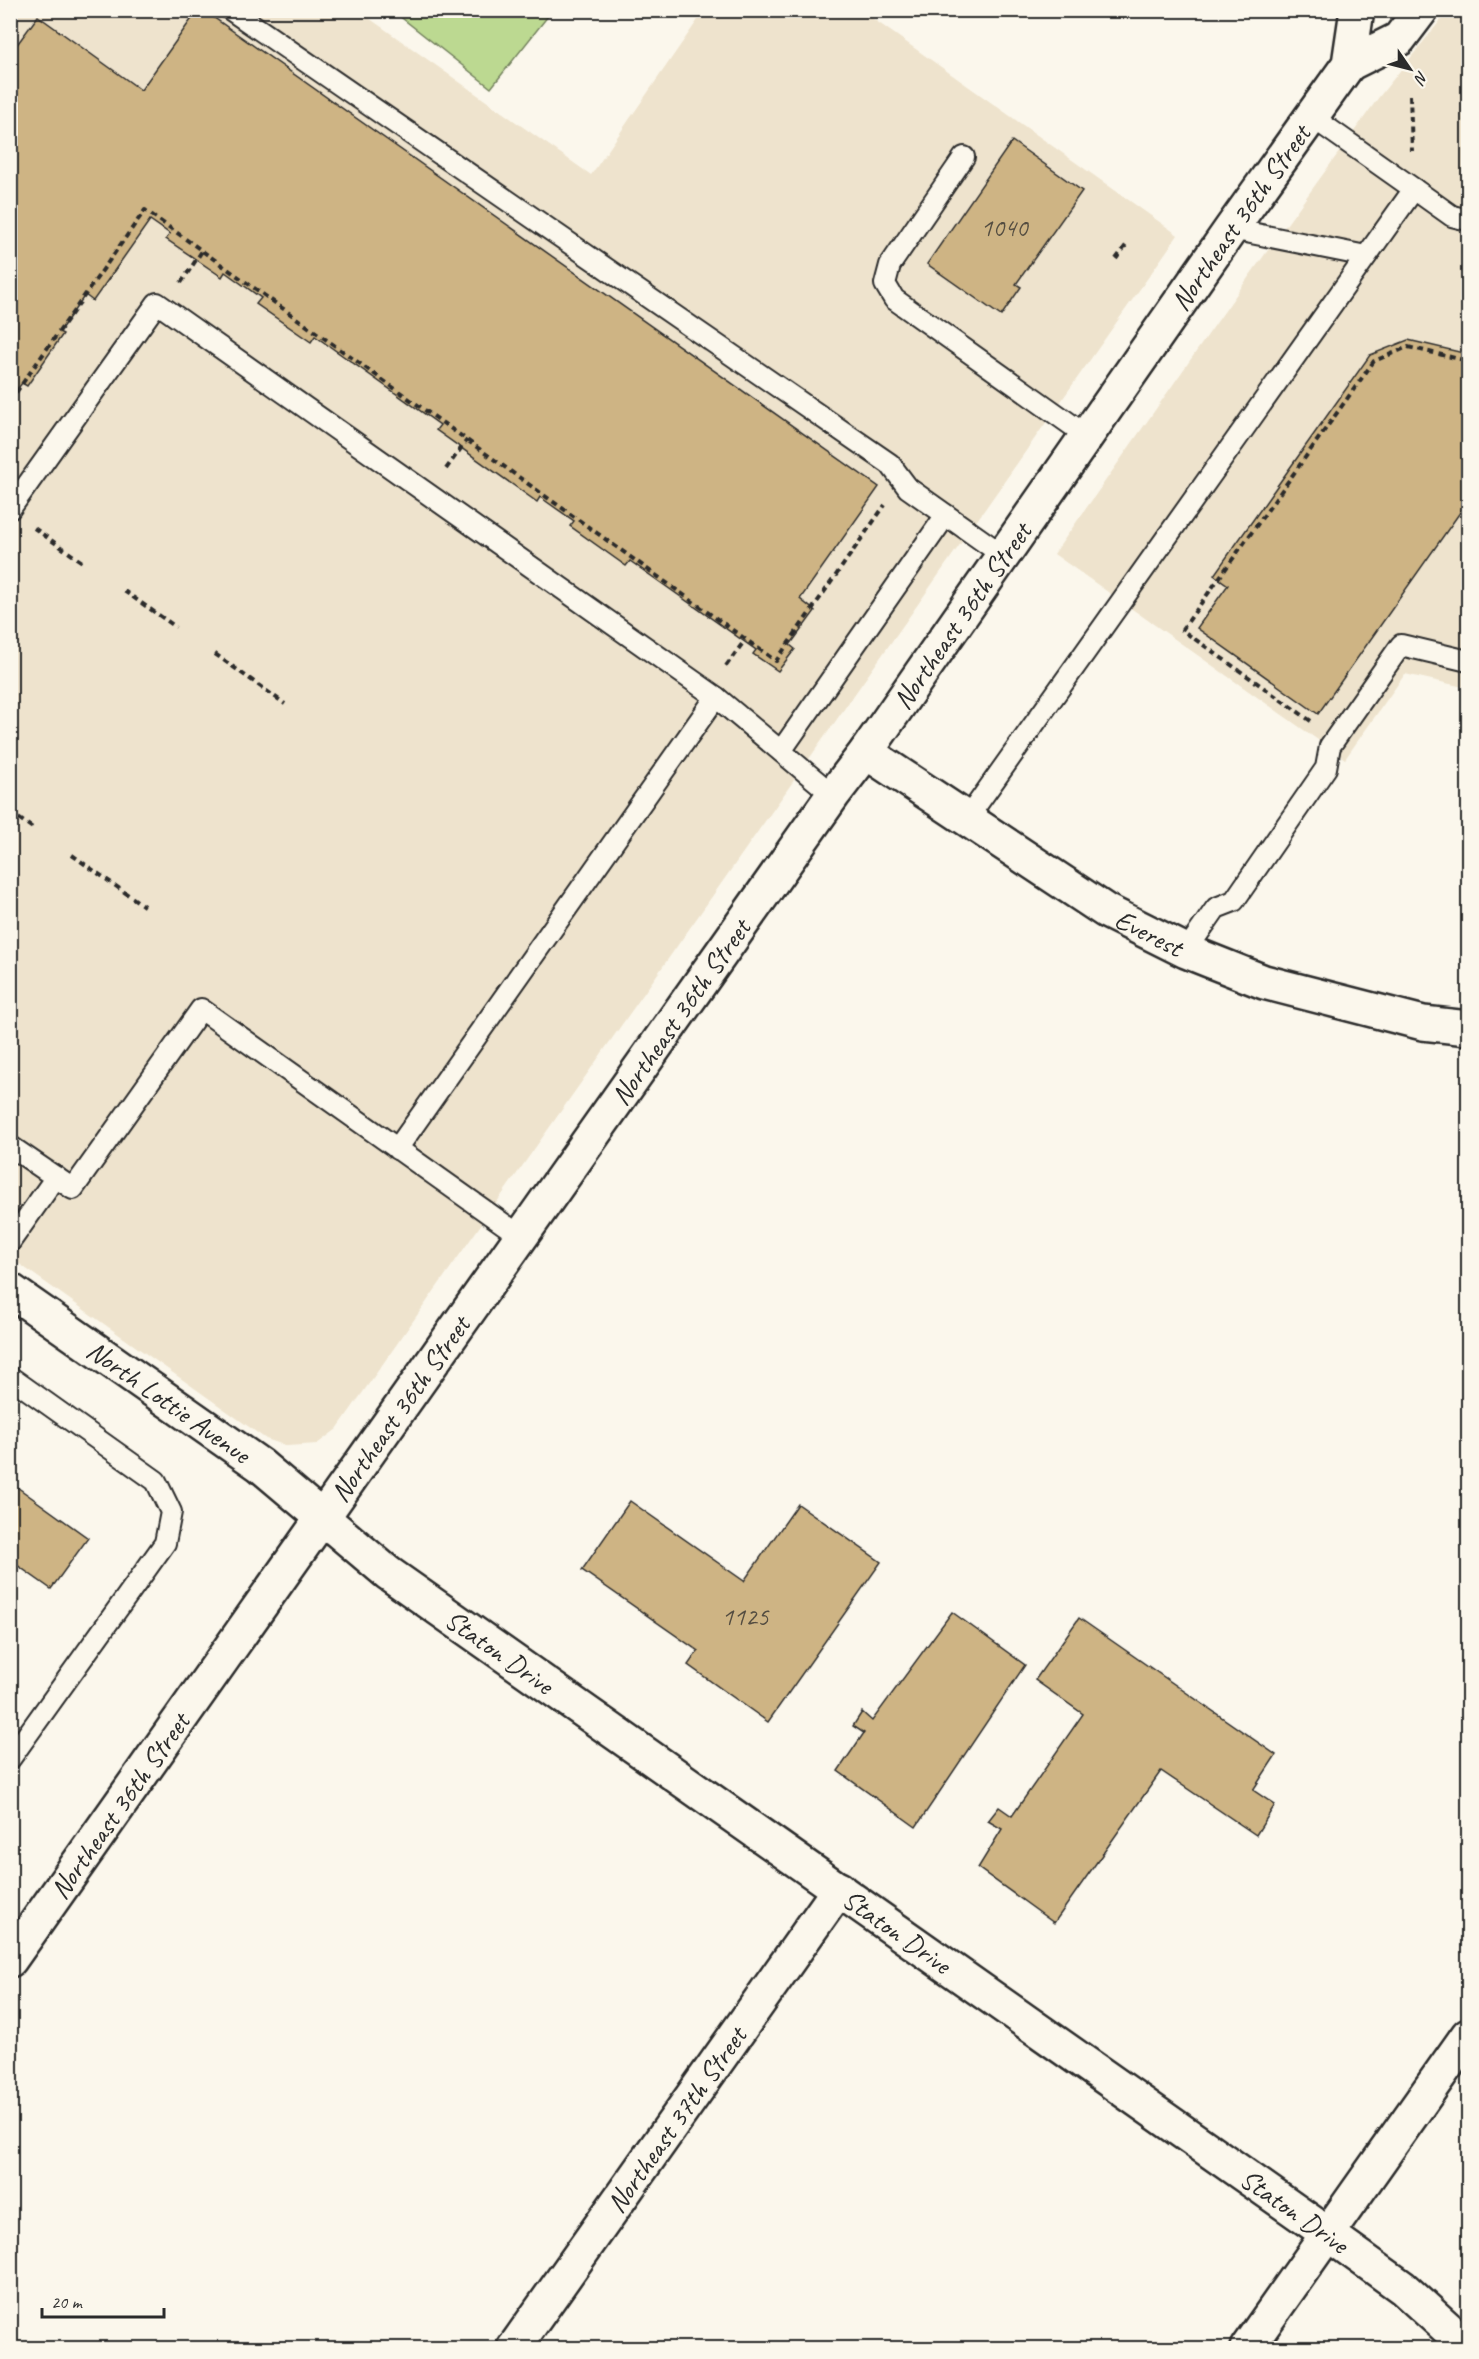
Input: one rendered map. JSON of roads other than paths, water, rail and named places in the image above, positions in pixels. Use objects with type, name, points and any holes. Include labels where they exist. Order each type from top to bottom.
[{"type":"street","name":"Northeast 36th Street","points":[[10,1960],[833,795],[866,752],[1349,64],[1357,10]]},
{"type":"street","name":"Northeast 36th Street","points":[[1349,64],[1399,39],[1421,10]]},
{"type":"street","name":"Everest","points":[[866,752],[1106,911],[1186,951],[1264,982],[1423,1023],[1468,1028]]},
{"type":"street","name":"North Lottie Avenue","points":[[10,1290],[261,1465],[323,1518]]},
{"type":"street","name":"Staton Drive","points":[[323,1518],[388,1574],[1403,2288],[1468,2347]]},
{"type":"street","name":"Northeast 37th Street","points":[[514,2349],[838,1889]]},
{"type":"street","points":[[1247,2349],[1468,2035]]},
{"type":"lane","points":[[231,10],[890,464],[908,488],[1004,556]]},
{"type":"lane","points":[[1312,117],[1452,216],[1468,220]]},
{"type":"lane","points":[[964,157],[890,265],[885,284],[894,299],[1087,436]]},
{"type":"lane","points":[[966,820],[1414,189]]},
{"type":"lane","points":[[1231,229],[1366,256]]},
{"type":"lane","points":[[10,509],[157,303],[716,697],[833,795]]},
{"type":"lane","points":[[781,751],[946,515]]},
{"type":"lane","points":[[1186,951],[1216,908],[1234,901],[1326,768],[1330,746],[1335,738],[1401,645],[1468,661]]},
{"type":"lane","points":[[397,1149],[716,697]]},
{"type":"lane","points":[[10,1146],[73,1189],[201,1009],[522,1237]]},
{"type":"lane","points":[[10,1242],[56,1177]]},
{"type":"lane","points":[[10,1377],[156,1481],[171,1512],[165,1543],[10,1759]]}]
